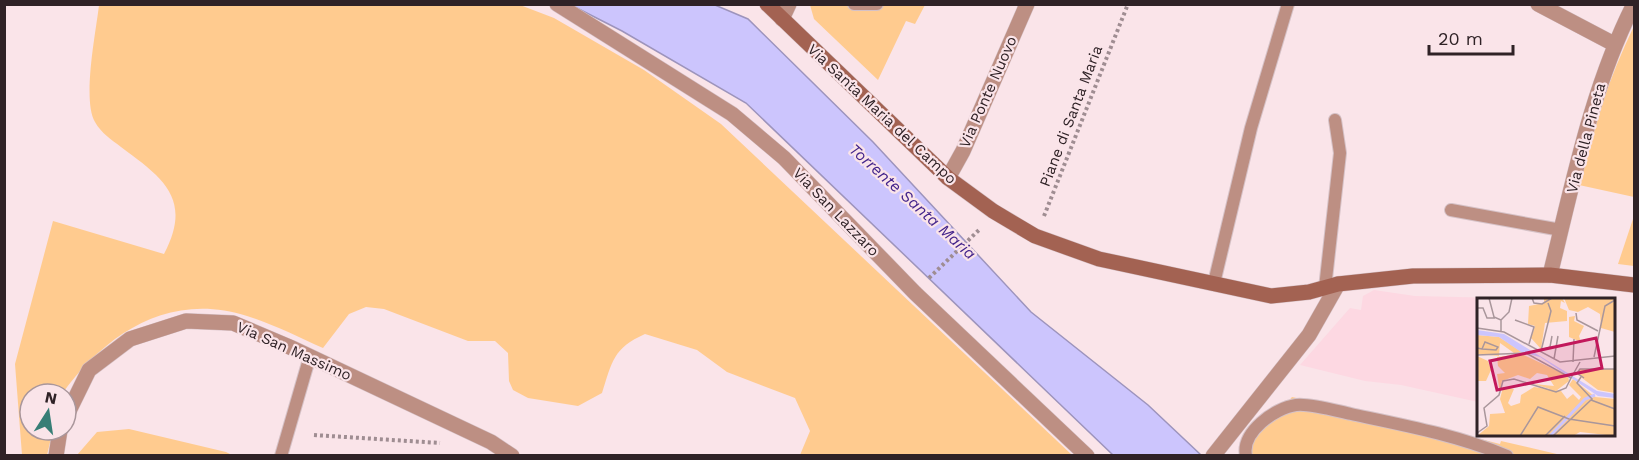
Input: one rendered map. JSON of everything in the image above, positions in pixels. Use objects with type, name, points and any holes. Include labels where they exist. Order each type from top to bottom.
[{"type":"street","name":"Via San Lazzaro","points":[[557,4],[732,114],[784,158],[915,293],[1087,456]]},
{"type":"street","name":"Via Santa Maria del Campo","points":[[767,4],[948,178],[993,211],[1035,236],[1099,259],[1271,296],[1413,276],[1550,275],[1635,285]]},
{"type":"street","points":[[782,19],[789,4]]},
{"type":"street","name":"Via Ponte Nuovo","points":[[948,178],[963,151],[1027,4]]},
{"type":"street","points":[[1538,4],[1614,44]]},
{"type":"street","name":"Via della Pineta","points":[[1550,275],[1590,115],[1614,44],[1634,4]]},
{"type":"street","points":[[1213,456],[1309,335],[1332,286]]},
{"type":"street","name":"Via San Massimo","points":[[78,392],[89,370],[130,339],[186,321],[233,323],[310,356],[491,442],[512,456]]},
{"type":"lane","points":[[854,4],[877,4]]},
{"type":"lane","points":[[1214,283],[1251,128],[1288,4]]},
{"type":"lane","points":[[1332,286],[1340,153],[1335,120]]},
{"type":"lane","points":[[1451,210],[1562,230]]},
{"type":"lane","points":[[281,456],[310,356]]},
{"type":"lane","points":[[1246,456],[1244,449],[1257,423],[1296,405],[1417,428],[1485,447],[1507,456]]},
{"type":"path","name":"Piane di Santa Maria","points":[[1035,236],[1128,4]]},
{"type":"path","points":[[926,281],[982,226]]},
{"type":"path","points":[[315,435],[445,444]]},
{"type":"shaded area","points":[[99,5],[520,5],[554,18],[644,70],[721,124],[1072,455],[800,455],[810,431],[795,398],[727,372],[697,350],[645,334],[626,345],[615,357],[602,393],[578,406],[528,398],[513,390],[509,381],[508,353],[495,341],[468,341],[384,309],[366,307],[349,314],[323,348],[247,316],[218,310],[191,309],[166,314],[141,323],[119,336],[98,353],[71,382],[18,382],[18,403],[15,364],[53,221],[164,254],[172,235],[175,218],[174,204],[161,180],[103,133],[95,122],[91,112],[90,98],[93,48]]},
{"type":"shaded area","points":[[810,5],[925,5],[915,24],[906,21],[878,80],[814,19]]},
{"type":"shaded area","points":[[1634,26],[1634,197],[1579,185],[1602,104]]},
{"type":"shaded area","points":[[1634,216],[1634,266],[1618,264]]},
{"type":"shaded area","points":[[1374,290],[1415,296],[1501,298],[1477,298],[1477,402],[1401,385],[1365,381],[1300,365],[1350,308],[1361,310],[1363,296]]},
{"type":"shaded area","points":[[1292,397],[1421,424],[1500,444],[1501,441],[1561,455],[1247,456],[1250,445]]},
{"type":"shaded area","points":[[129,429],[232,455],[77,455],[97,432]]},
{"type":"shaded area","points":[[21,442],[50,442],[47,455],[22,455]]},
{"type":"water","name":"Torrente Santa Maria","points":[[571,5],[715,5],[748,19],[873,142],[1031,312],[1148,405],[1201,455],[1113,455],[746,103],[622,31]]}]
